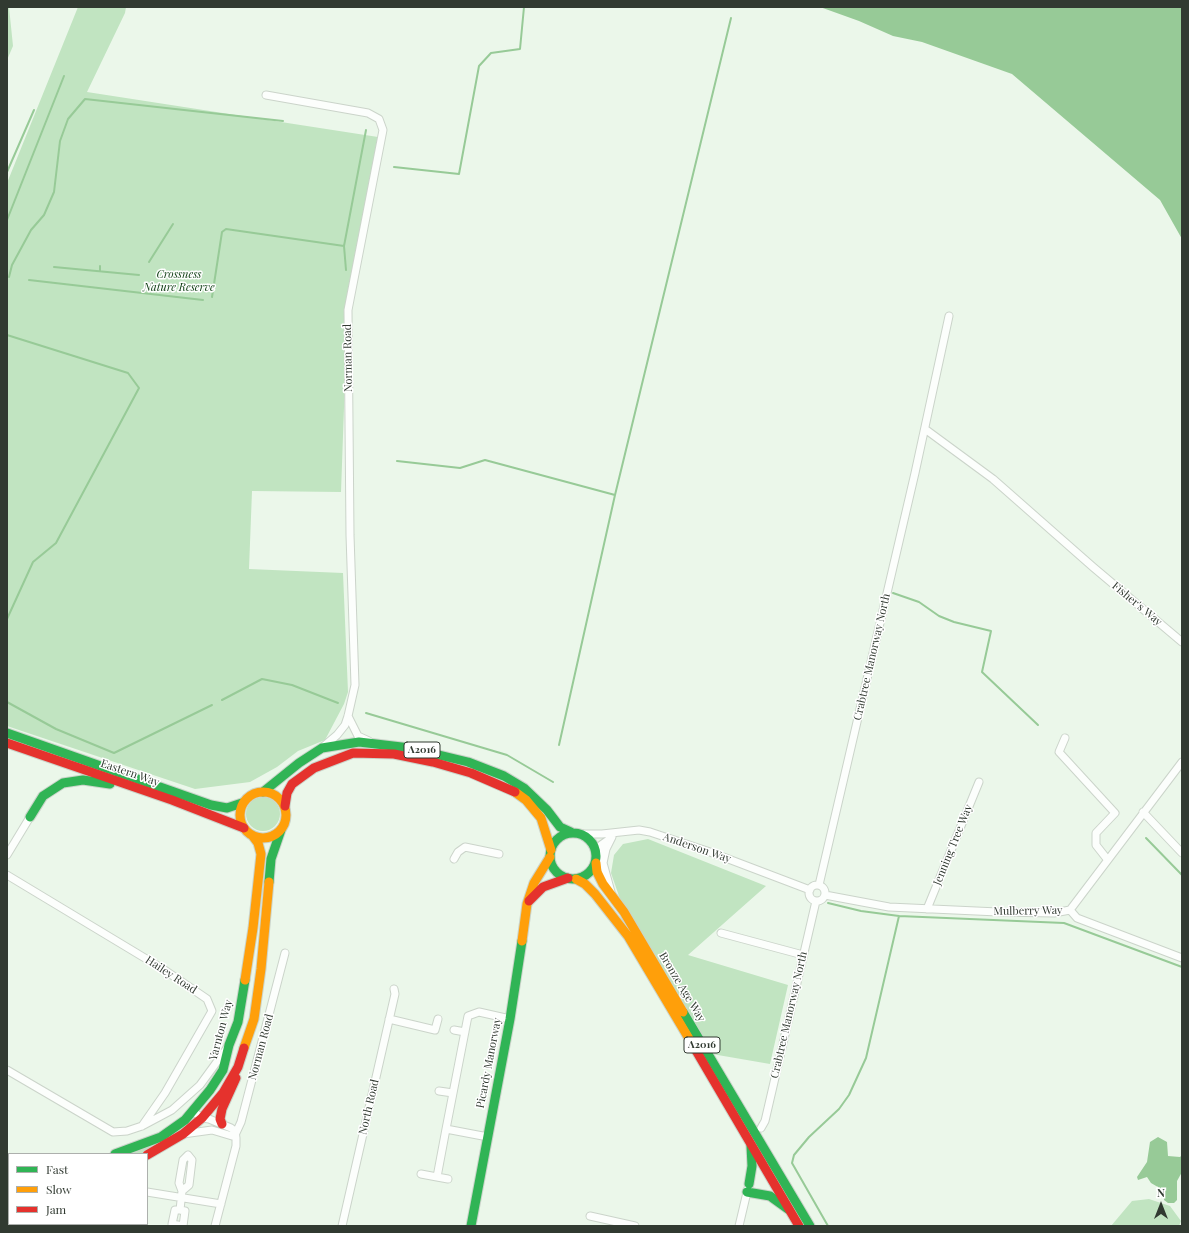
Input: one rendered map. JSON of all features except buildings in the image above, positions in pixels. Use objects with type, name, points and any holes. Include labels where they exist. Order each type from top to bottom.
[{"type":"main road","name":"Eastern Way","points":[[7,733],[211,805],[227,808],[242,803]]},
{"type":"main road","name":"A2016","points":[[263,792],[299,763],[322,748],[346,742],[372,743],[441,754],[504,776],[524,788],[547,810],[560,827],[570,832]]},
{"type":"main road","name":"Eastern Way","points":[[7,743],[172,800],[244,828]]},
{"type":"main road","name":"A2016","points":[[285,806],[287,793],[292,784],[314,768],[329,761],[353,754],[394,754],[433,762],[471,773],[514,791],[526,800],[541,818],[549,840],[550,854]]},
{"type":"main road","points":[[30,817],[43,796],[53,788],[74,781],[105,783],[172,800]]},
{"type":"main road","points":[[222,1124],[220,1119],[222,1109],[233,1088],[238,1067],[254,1019],[261,969],[271,864],[274,847],[281,830],[286,817],[285,806],[276,795],[263,792],[252,794],[242,803],[240,817],[244,828],[252,835],[268,838],[281,830]]},
{"type":"main road","points":[[527,904],[536,893],[552,882],[572,879],[589,874],[596,860],[593,842],[580,834],[570,832],[559,836],[550,854],[554,869],[560,875],[572,879]]},
{"type":"main road","name":"Yarnton Way","points":[[118,1153],[161,1137],[186,1120],[194,1112],[223,1070],[229,1045],[238,1022],[249,965],[261,860],[260,848],[252,835]]},
{"type":"main road","name":"Picardy Manorway","points":[[471,1226],[510,1019],[527,904],[534,883],[550,854]]},
{"type":"main road","name":"Bronze Age Way","points":[[596,860],[597,872],[624,912],[810,1226]]},
{"type":"main road","name":"Bronze Age Way","points":[[572,879],[585,884],[595,894],[628,936],[799,1226]]},
{"type":"main road","points":[[148,1154],[183,1134],[202,1118],[223,1093],[238,1067]]},
{"type":"main road","points":[[751,1145],[752,1166],[748,1188],[770,1196],[791,1212]]},
{"type":"street","name":"Norman Road","points":[[266,95],[368,113],[379,119],[383,130],[348,310],[350,551],[355,669],[354,685],[345,725],[337,735],[322,748]]},
{"type":"street","name":"Crabtree Manorway North","points":[[819,885],[925,428],[949,316]]},
{"type":"street","name":"Fisher's Way","points":[[925,428],[994,479],[1093,567],[1182,642]]},
{"type":"street","points":[[349,712],[358,736],[372,743]]},
{"type":"street","points":[[1065,738],[1059,752],[1115,813],[1096,833],[1096,845],[1107,859]]},
{"type":"street","name":"Mulberry Way","points":[[825,895],[888,907],[1054,913],[1070,910],[1107,859],[1182,762]]},
{"type":"street","name":"Jenning Tree Way","points":[[927,909],[978,782]]},
{"type":"street","points":[[1143,812],[1182,853]]},
{"type":"street","points":[[7,855],[30,817]]},
{"type":"street","name":"Anderson Way","points":[[580,834],[639,830],[659,834],[806,887],[810,890]]},
{"type":"street","points":[[596,860],[601,845],[604,841],[619,832]]},
{"type":"street","points":[[612,837],[606,850],[603,863],[614,899]]},
{"type":"street","points":[[454,858],[458,852],[465,847],[499,854]]},
{"type":"street","name":"Hailey Road","points":[[7,875],[164,970],[207,999],[212,1011],[165,1093],[142,1126]]},
{"type":"street","points":[[819,885],[824,890],[825,895],[822,899],[816,901],[809,895],[810,890],[814,886],[819,885]]},
{"type":"street","name":"Crabtree Manorway North","points":[[760,1128],[765,1121],[816,901]]},
{"type":"street","points":[[1070,910],[1077,918],[1182,958]]},
{"type":"street","points":[[721,933],[803,955]]},
{"type":"street","name":"Norman Road","points":[[215,1226],[236,1146],[235,1135],[241,1122],[285,955]]},
{"type":"street","name":"North Road","points":[[342,1226],[395,994],[394,989]]},
{"type":"street","points":[[437,1177],[468,1016],[479,1012],[510,1019]]},
{"type":"street","points":[[389,1018],[435,1030],[438,1019]]},
{"type":"street","points":[[454,1030],[464,1032]]},
{"type":"street","points":[[7,1070],[114,1132],[127,1131],[142,1126],[172,1110],[200,1085],[229,1045]]},
{"type":"street","points":[[439,1090],[453,1093]]},
{"type":"street","points":[[194,1112],[202,1118],[210,1119],[235,1131],[235,1135],[232,1136],[212,1130],[205,1125],[202,1118]]},
{"type":"street","points":[[446,1129],[488,1137]]},
{"type":"street","points":[[183,1134],[212,1130]]},
{"type":"street","points":[[421,1174],[448,1179]]},
{"type":"street","points":[[739,1226],[748,1188]]},
{"type":"street","points":[[148,1192],[182,1194],[221,1204]]},
{"type":"street","points":[[180,1210],[182,1194]]},
{"type":"street","points":[[590,1216],[635,1226]]},
{"type":"green space","points":[[7,7],[9,7],[13,46],[7,60]]},
{"type":"green space","name":"Crossness Nature Reserve","points":[[78,7],[126,7],[125,13],[87,92],[378,137],[347,323],[341,492],[252,491],[249,569],[343,573],[348,692],[344,704],[325,740],[298,751],[277,767],[250,782],[195,789],[7,726],[7,183]]},
{"type":"green space","points":[[260,797],[266,797],[275,802],[279,808],[279,820],[275,826],[266,831],[260,831],[251,826],[246,817],[246,811],[251,802]]},
{"type":"green space","points":[[648,839],[766,886],[688,955],[788,985],[770,1064],[712,1054],[620,899],[611,873],[614,855],[623,844]]},
{"type":"green space","points":[[172,1138],[144,1153],[132,1153]]},
{"type":"green space","points":[[1149,1199],[1170,1206],[1181,1221],[1179,1226],[1111,1226],[1132,1201]]},
{"type":"shaded area","points":[[820,7],[1182,7],[1182,239],[1160,200],[1012,74],[922,42],[893,36],[859,21]]},
{"type":"shaded area","points":[[1158,1137],[1167,1142],[1168,1156],[1180,1157],[1182,1155],[1182,1172],[1177,1181],[1177,1200],[1174,1203],[1168,1203],[1164,1200],[1163,1190],[1151,1183],[1147,1177],[1138,1180],[1137,1177],[1147,1162],[1150,1142]]},
{"type":"waterway","points":[[394,167],[459,174],[479,66],[491,53],[520,49],[524,7]]},
{"type":"waterway","points":[[559,745],[615,495],[731,18]]},
{"type":"waterway","points":[[7,220],[64,76]]},
{"type":"waterway","points":[[9,277],[12,265],[31,230],[44,215],[54,192],[60,141],[68,119],[85,99],[283,121]]},
{"type":"waterway","points":[[7,172],[34,110]]},
{"type":"waterway","points":[[346,270],[344,246],[366,130]]},
{"type":"waterway","points":[[149,262],[173,224]]},
{"type":"waterway","points":[[212,297],[222,232],[226,229],[344,246]]},
{"type":"waterway","points":[[100,266],[100,271]]},
{"type":"waterway","points":[[54,267],[139,275]]},
{"type":"waterway","points":[[29,280],[203,300]]},
{"type":"waterway","points":[[7,335],[128,373],[139,388],[56,543],[33,562],[7,619]]},
{"type":"waterway","points":[[397,461],[460,468],[485,460],[615,495]]},
{"type":"waterway","points":[[893,593],[919,602],[939,616],[954,622],[991,631],[982,672],[1038,725]]},
{"type":"waterway","points":[[222,700],[262,679],[292,685],[338,703]]},
{"type":"waterway","points":[[7,702],[56,729],[114,753],[212,705]]},
{"type":"waterway","points":[[366,713],[507,755],[553,782]]},
{"type":"waterway","points":[[1146,838],[1182,875]]},
{"type":"waterway","points":[[828,903],[861,911],[899,916],[1064,923],[1182,967]]},
{"type":"waterway","points":[[828,1226],[792,1163],[794,1155],[809,1137],[839,1109],[849,1095],[866,1058],[899,916]]},
{"type":"traffic: fast","points":[[7,733],[211,805],[227,808],[242,803]]},
{"type":"traffic: fast","points":[[263,792],[299,763],[322,748],[359,742],[410,748],[468,762],[504,776],[524,788],[547,810],[560,827],[571,832]]},
{"type":"traffic: fast","points":[[30,817],[43,796],[63,783],[83,780],[110,784]]},
{"type":"traffic: fast","points":[[269,882],[271,859],[281,830]]},
{"type":"traffic: fast","points":[[578,833],[582,834],[592,843],[595,847],[596,856],[595,865],[586,875],[578,879],[568,879],[560,875],[551,865],[550,851],[554,843],[564,834],[578,833]]},
{"type":"traffic: fast","points":[[471,1226],[510,1019],[522,941]]},
{"type":"traffic: fast","points":[[118,1153],[161,1137],[185,1120],[210,1090],[223,1070],[229,1045],[238,1022],[245,980]]},
{"type":"traffic: fast","points":[[683,1012],[810,1226]]},
{"type":"traffic: fast","points":[[749,1184],[752,1166],[751,1146]]},
{"type":"traffic: fast","points":[[747,1192],[770,1196],[788,1209]]},
{"type":"traffic: slow","points":[[268,792],[272,793],[282,802],[285,806],[286,815],[285,824],[276,834],[268,838],[258,838],[250,834],[241,824],[240,810],[244,802],[254,793],[268,792]]},
{"type":"traffic: slow","points":[[515,792],[526,800],[541,818],[551,850]]},
{"type":"traffic: slow","points":[[245,980],[253,928],[261,854],[258,843],[252,835]]},
{"type":"traffic: slow","points":[[522,941],[527,904],[534,883],[550,857]]},
{"type":"traffic: slow","points":[[596,863],[597,872],[603,884],[624,912],[683,1012]]},
{"type":"traffic: slow","points":[[576,879],[585,884],[595,894],[628,936],[691,1042]]},
{"type":"traffic: slow","points":[[244,1048],[254,1019],[261,969],[269,882]]},
{"type":"traffic: jam","points":[[7,743],[172,800],[244,828]]},
{"type":"traffic: jam","points":[[285,806],[287,793],[292,784],[314,768],[353,753],[394,754],[433,762],[471,773],[515,792]]},
{"type":"traffic: jam","points":[[529,901],[543,887],[568,878]]},
{"type":"traffic: jam","points":[[691,1042],[799,1226]]},
{"type":"traffic: jam","points":[[148,1154],[183,1134],[202,1118],[223,1093],[238,1067],[244,1048]]},
{"type":"traffic: jam","points":[[222,1124],[220,1119],[222,1109],[236,1078]]}]
